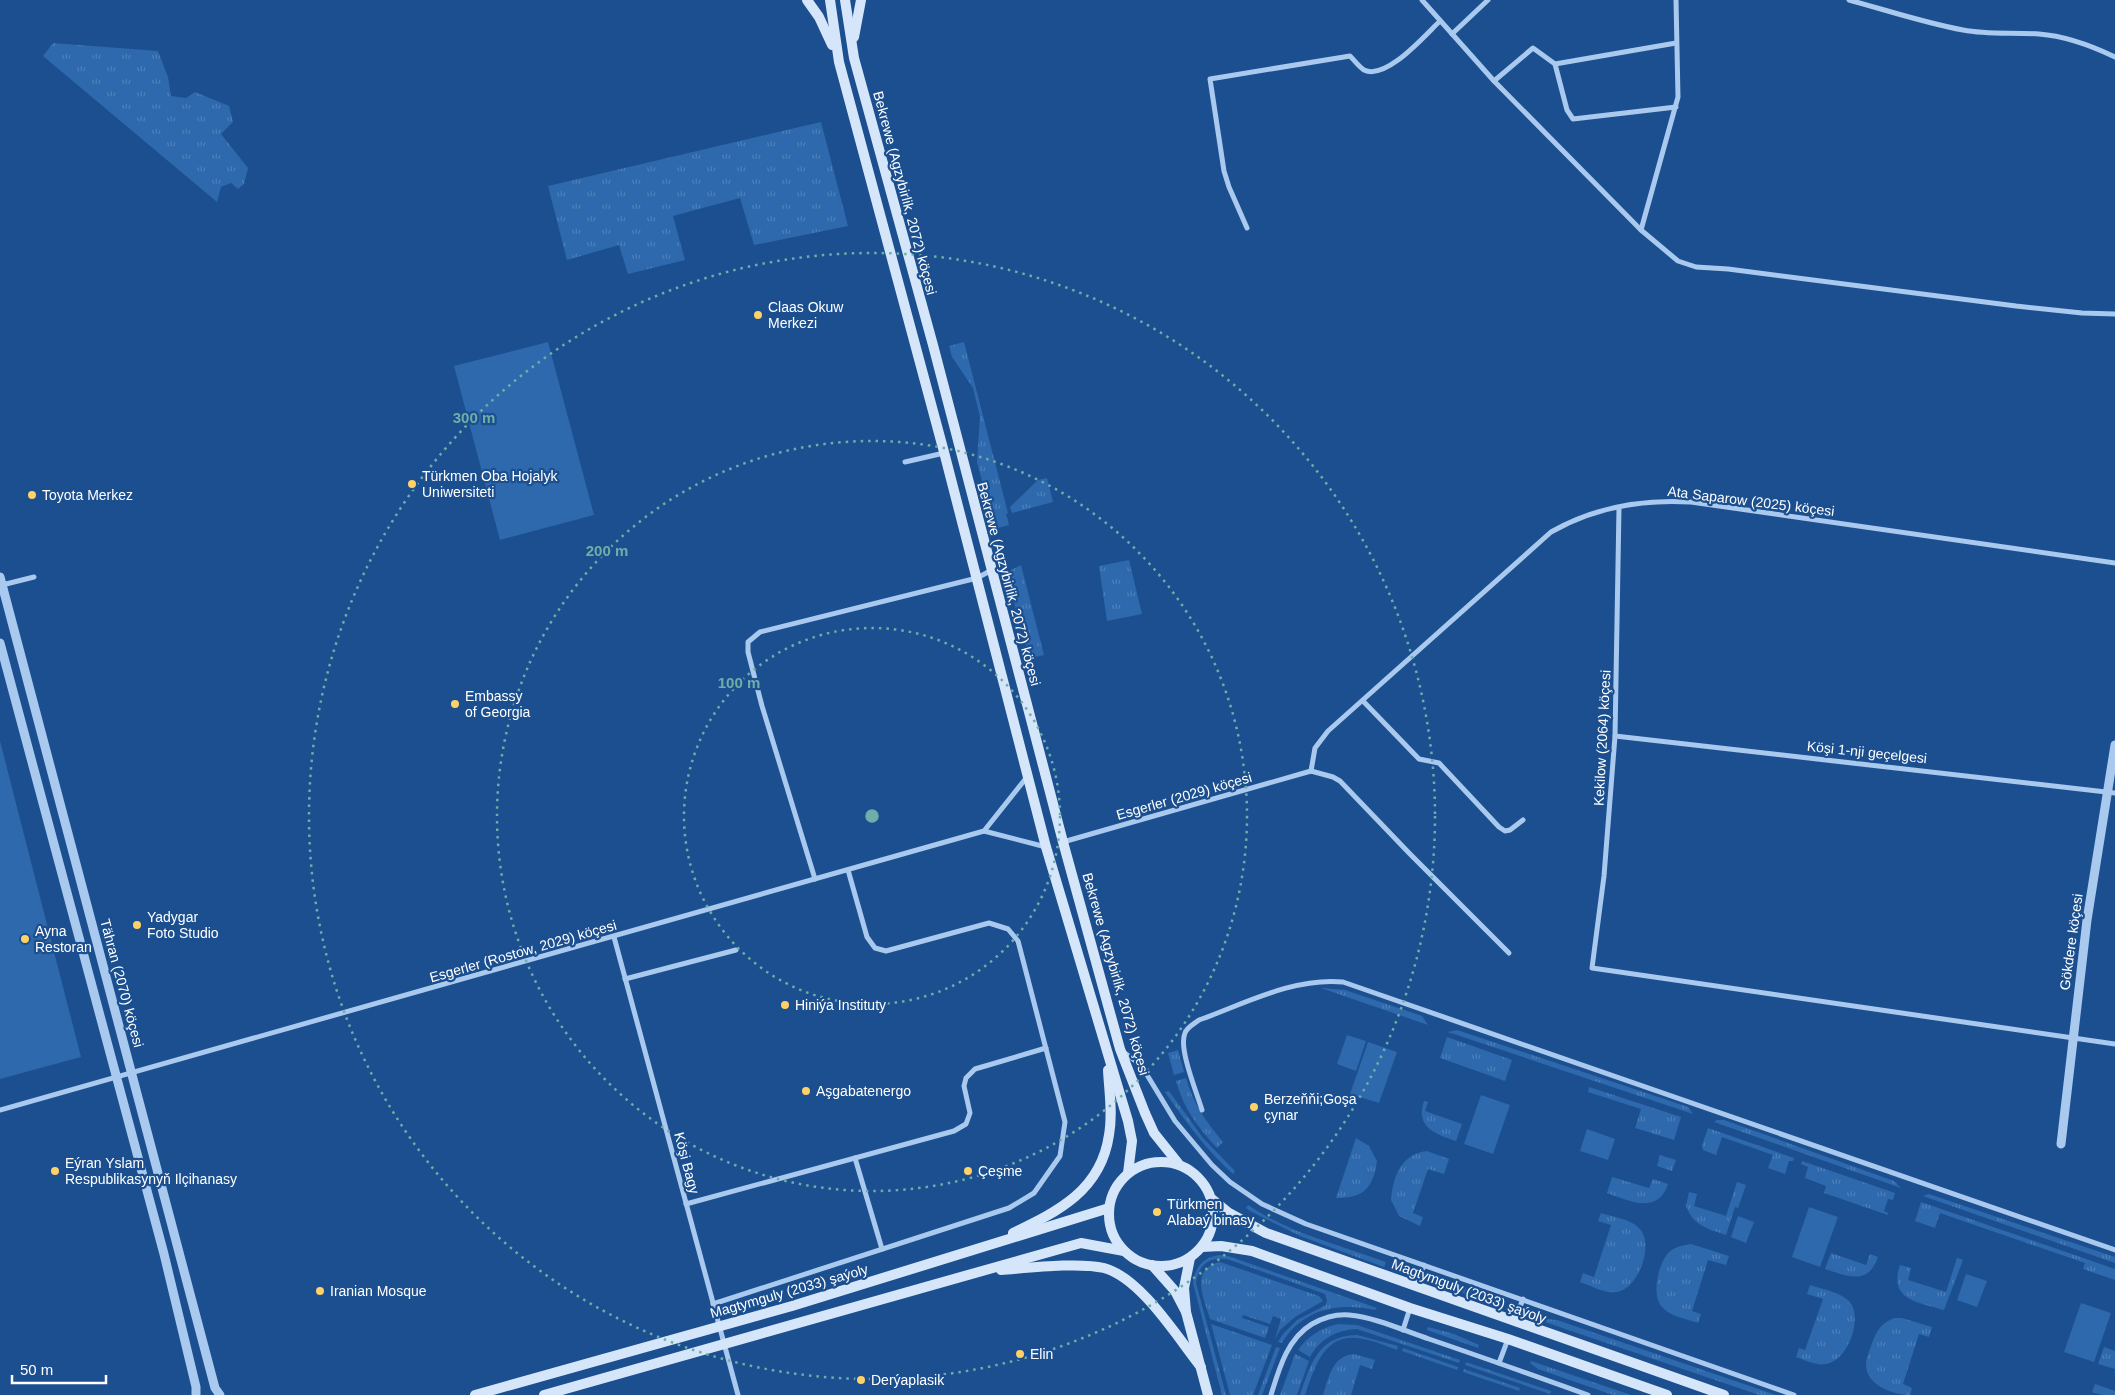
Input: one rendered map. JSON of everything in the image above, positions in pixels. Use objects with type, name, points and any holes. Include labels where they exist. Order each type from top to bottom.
[{"type":"main road","points":[[807,0],[819,17],[839,62]]},
{"type":"main road","name":"Bekrewe (Agzybirlik, 2072) köçesi","points":[[830,0],[839,62],[944,452],[1046,846],[1132,1141],[1128,1174]]},
{"type":"main road","name":"Bekrewe (Agzybirlik, 2072) köçesi","points":[[845,0],[854,58],[933,345],[990,572],[1120,1049],[1154,1133],[1178,1163]]},
{"type":"main road","points":[[854,58],[854,35],[861,0]]},
{"type":"main road","points":[[978,1250],[1050,1216],[1075,1198],[1091,1182],[1103,1162],[1110,1134],[1108,1054]]},
{"type":"main road","points":[[544,1395],[1081,1243],[1124,1251],[1137,1260],[1152,1265],[1172,1265],[1190,1258],[1202,1246],[1213,1224],[1212,1199],[1202,1180],[1178,1163],[1164,1161],[1149,1163],[1128,1174],[1115,1189],[1109,1208],[1112,1231],[1124,1251]]},
{"type":"main road","name":"Magtymguly (2033) şaýoly","points":[[1212,1199],[1229,1213],[1266,1234],[1724,1395]]},
{"type":"main road","name":"Magtymguly (2033) şaýoly","points":[[475,1395],[978,1250],[1109,1208]]},
{"type":"main road","points":[[1202,1246],[1221,1246],[1252,1251],[1410,1308],[1508,1339],[1667,1395]]},
{"type":"main road","points":[[1190,1258],[1184,1288],[1186,1312],[1208,1395]]},
{"type":"main road","points":[[1152,1265],[1175,1291],[1186,1312]]},
{"type":"main road","points":[[985,1270],[1073,1267],[1103,1268],[1127,1278],[1144,1295],[1201,1367]]},
{"type":"street","points":[[1422,0],[1494,81],[1641,230],[1678,261],[1696,267],[1728,269],[2016,306],[2082,313],[2115,314]]},
{"type":"street","points":[[1452,34],[1488,0]]},
{"type":"street","points":[[1641,230],[1676,107],[1679,87],[1676,0]]},
{"type":"street","points":[[1849,0],[1963,30],[2065,37],[2083,42],[2115,56]]},
{"type":"street","points":[[1247,228],[1224,171],[1210,79],[1350,56],[1364,70],[1374,72],[1395,64],[1440,21]]},
{"type":"street","points":[[1555,64],[1676,42]]},
{"type":"street","points":[[1494,81],[1533,48],[1555,64],[1567,110],[1573,119],[1676,107]]},
{"type":"street","points":[[905,462],[944,452]]},
{"type":"street","name":"Ata Saparow (2025) köçesi","points":[[1311,771],[1315,748],[1328,731],[1550,532],[1579,518],[1645,502],[1690,502],[2115,563]]},
{"type":"street","name":"Kekilow (2064) köçesi","points":[[1619,508],[1615,736],[1604,876],[1592,968],[2072,1039]]},
{"type":"street","points":[[815,880],[762,706],[748,652],[748,642],[760,632],[977,578],[990,572]]},
{"type":"street","points":[[1,581],[34,576]]},
{"type":"street","name":"Tähran (2070) köçesi","points":[[1,581],[216,1388],[220,1395]]},
{"type":"street","name":"Tähran (2070) köçesi","points":[[0,643],[164,1254],[196,1387],[196,1395]]},
{"type":"street","points":[[1363,700],[1419,759],[1439,764],[1499,827],[1505,831],[1510,830],[1523,820]]},
{"type":"street","name":"Köşi 1-nji geçelgesi","points":[[1615,736],[2111,792]]},
{"type":"street","name":"Gökdere köçesi","points":[[2061,1144],[2086,920],[2111,792],[2115,745]]},
{"type":"street","points":[[1311,771],[1333,777],[1340,782],[1509,953]]},
{"type":"street","name":"Esgerler (2029) köçesi","points":[[1063,842],[1311,771]]},
{"type":"street","points":[[1028,776],[984,830],[1046,846]]},
{"type":"street","name":"Esgerler (Rostow, 2029) köçesi","points":[[0,1110],[815,880],[984,830]]},
{"type":"street","points":[[713,1304],[1009,1208],[1034,1193],[1060,1156],[1065,1122],[1018,941],[1008,929],[988,923],[886,951],[875,948],[867,937],[848,870]]},
{"type":"street","name":"Köşi Bagy","points":[[614,937],[738,1395]]},
{"type":"street","points":[[625,979],[736,950]]},
{"type":"street","points":[[1202,1110],[1183,1047],[1185,1032],[1191,1025],[1199,1020],[1289,988],[1327,981],[1343,982],[2115,1250]]},
{"type":"street","points":[[2072,1039],[2115,1044]]},
{"type":"street","points":[[686,1204],[954,1131],[966,1124],[970,1113],[964,1086],[966,1078],[975,1069],[1046,1048]]},
{"type":"street","points":[[1120,1049],[1140,1066],[1154,1090],[1193,1145],[1212,1165],[1262,1204],[1306,1224],[1794,1395]]},
{"type":"street","points":[[855,1158],[882,1249]]},
{"type":"street","points":[[1417,1287],[1424,1265]]},
{"type":"street","points":[[1514,1322],[1523,1299]]},
{"type":"street","points":[[1403,1330],[1410,1308]]},
{"type":"street","points":[[1271,1395],[1286,1353],[1299,1335],[1314,1324],[1330,1317],[1350,1315],[1403,1330],[1588,1395]]},
{"type":"street","points":[[1499,1363],[1508,1339]]},
{"type":"green space","points":[[53,43],[158,51],[168,77],[171,96],[186,98],[195,92],[229,106],[233,122],[221,134],[248,168],[244,184],[238,189],[231,183],[221,187],[217,202],[43,56]]},
{"type":"green space","points":[[821,122],[848,226],[754,245],[740,198],[673,216],[685,260],[628,274],[619,245],[567,260],[548,186]]},
{"type":"green space","points":[[548,342],[594,515],[500,540],[454,366]]},
{"type":"green space","points":[[964,342],[1008,513],[1006,514],[1009,525],[995,529],[977,462],[980,417],[973,388],[952,357],[949,346]]},
{"type":"green space","points":[[1047,478],[1053,502],[1012,513],[1010,507],[1038,480]]},
{"type":"green space","points":[[1129,560],[1142,614],[1107,621],[1099,566]]},
{"type":"green space","points":[[1021,565],[1044,655],[1031,658],[1007,577],[1011,570]]},
{"type":"green space","points":[[0,741],[81,1057],[0,1079]]},
{"type":"green space","points":[[1321,988],[1345,990],[1422,1016],[1428,1025]]},
{"type":"green space","points":[[1457,1030],[1688,1107],[1693,1114],[1448,1032]]},
{"type":"green space","points":[[1347,1035],[1366,1041],[1356,1071],[1337,1064]]},
{"type":"green space","points":[[1447,1037],[1512,1060],[1505,1081],[1440,1058]]},
{"type":"green space","points":[[1368,1042],[1397,1052],[1379,1103],[1350,1094]]},
{"type":"green space","points":[[1178,1050],[1184,1072],[1174,1075],[1168,1053]]},
{"type":"green space","points":[[1186,1078],[1192,1096],[1201,1112],[1223,1142],[1217,1148],[1197,1125],[1179,1091],[1176,1081]]},
{"type":"green space","points":[[1589,1087],[1681,1117],[1674,1140],[1635,1128],[1641,1109],[1588,1092]]},
{"type":"green space","points":[[1169,1091],[1203,1138],[1235,1171],[1233,1174],[1189,1125],[1165,1092]]},
{"type":"green space","points":[[1481,1095],[1510,1105],[1493,1154],[1464,1144]]},
{"type":"green space","points":[[1424,1101],[1428,1102],[1425,1111],[1462,1124],[1456,1141],[1434,1132],[1425,1123],[1422,1117]]},
{"type":"green space","points":[[1724,1120],[1894,1181],[1901,1188],[1714,1122]]},
{"type":"green space","points":[[1708,1128],[1794,1158],[1793,1161],[1789,1161],[1785,1174],[1768,1168],[1773,1155],[1722,1137],[1716,1155],[1703,1150],[1702,1145]]},
{"type":"green space","points":[[1587,1129],[1615,1139],[1608,1160],[1580,1151]]},
{"type":"green space","points":[[1356,1138],[1369,1146],[1377,1161],[1373,1179],[1360,1194],[1336,1198]]},
{"type":"green space","points":[[1427,1151],[1449,1159],[1444,1174],[1428,1169],[1413,1213],[1423,1217],[1420,1226],[1399,1216],[1391,1200],[1396,1175],[1400,1168],[1411,1157]]},
{"type":"green space","points":[[1660,1155],[1676,1160],[1672,1171],[1657,1166]]},
{"type":"green space","points":[[1802,1161],[1895,1193],[1893,1200],[1888,1199],[1884,1211],[1888,1215],[1824,1193],[1826,1186],[1805,1178],[1808,1167],[1801,1164]]},
{"type":"green space","points":[[1612,1177],[1649,1188],[1653,1179],[1668,1184],[1663,1194],[1657,1200],[1650,1203],[1633,1202],[1607,1193]]},
{"type":"green space","points":[[1737,1182],[1746,1185],[1738,1208],[1735,1207],[1726,1235],[1702,1226],[1689,1213],[1686,1206],[1689,1192],[1697,1194],[1694,1206],[1726,1216]]},
{"type":"green space","points":[[1929,1194],[2115,1257],[2115,1263],[1923,1196]]},
{"type":"green space","points":[[1921,1202],[2115,1269],[2115,1280],[2083,1269],[2085,1263],[1940,1213],[1935,1228],[1915,1221]]},
{"type":"green space","points":[[1248,1205],[1298,1231],[1386,1262],[1384,1267],[1300,1236],[1250,1211],[1246,1208]]},
{"type":"green space","points":[[1809,1207],[1838,1217],[1820,1267],[1792,1257]]},
{"type":"green space","points":[[1601,1213],[1632,1223],[1640,1229],[1644,1236],[1645,1255],[1638,1275],[1625,1289],[1617,1292],[1603,1291],[1580,1282],[1583,1273],[1594,1277],[1611,1225],[1598,1221]]},
{"type":"green space","points":[[1738,1216],[1754,1222],[1746,1243],[1731,1237]]},
{"type":"green space","points":[[1691,1244],[1729,1256],[1726,1265],[1708,1260],[1692,1311],[1701,1314],[1698,1323],[1674,1315],[1662,1307],[1656,1287],[1659,1272],[1669,1252]]},
{"type":"green space","points":[[1831,1253],[1866,1265],[1870,1254],[1878,1257],[1869,1272],[1863,1275],[1849,1276],[1825,1269]]},
{"type":"green space","points":[[1220,1255],[1228,1256],[1377,1308],[1375,1310],[1348,1307],[1322,1311],[1300,1322],[1290,1331],[1282,1343],[1278,1342],[1297,1320],[1326,1305],[1325,1294],[1227,1259],[1221,1258],[1210,1261],[1202,1267],[1196,1283],[1226,1395],[1222,1395],[1193,1283],[1196,1272],[1201,1264],[1209,1258]]},
{"type":"green space","points":[[1957,1258],[1963,1260],[1944,1310],[1908,1298],[1898,1286],[1897,1277],[1900,1265],[1911,1268],[1908,1280],[1946,1292]]},
{"type":"green space","points":[[1220,1262],[1319,1296],[1323,1301],[1295,1317],[1280,1330],[1275,1339],[1281,1319],[1273,1316],[1270,1324],[1243,1315],[1242,1318],[1269,1327],[1265,1338],[1210,1319],[1202,1294],[1202,1278],[1210,1266]]},
{"type":"green space","points":[[1966,1274],[1987,1281],[1977,1307],[1957,1300]]},
{"type":"green space","points":[[1444,1281],[1496,1298],[1495,1301],[1468,1295],[1443,1284]]},
{"type":"green space","points":[[1810,1285],[1841,1295],[1849,1301],[1855,1317],[1854,1327],[1847,1347],[1834,1361],[1826,1364],[1814,1363],[1796,1357],[1799,1348],[1805,1350],[1823,1299],[1807,1294]]},
{"type":"green space","points":[[2081,1303],[2111,1313],[2094,1362],[2064,1352]]},
{"type":"green space","points":[[1895,1318],[1902,1318],[1932,1327],[1929,1337],[1919,1334],[1903,1384],[1912,1388],[1910,1395],[1903,1395],[1882,1388],[1870,1378],[1867,1372],[1867,1357],[1877,1332],[1882,1325]]},
{"type":"green space","points":[[1546,1319],[1557,1320],[1776,1395],[1759,1395],[1545,1322]]},
{"type":"green space","points":[[1211,1324],[1272,1345],[1253,1395],[1230,1395]]},
{"type":"green space","points":[[1338,1324],[1357,1325],[1460,1360],[1459,1363],[1357,1329],[1342,1331],[1329,1337],[1319,1345],[1310,1357],[1298,1350],[1315,1333]]},
{"type":"green space","points":[[1428,1327],[1454,1334],[1479,1345],[1478,1348],[1427,1330]]},
{"type":"green space","points":[[1357,1335],[1398,1346],[1397,1350],[1363,1339],[1350,1338],[1339,1340],[1323,1354],[1317,1363],[1305,1395],[1300,1395],[1308,1372],[1318,1353],[1333,1340]]},
{"type":"green space","points":[[1276,1347],[1280,1348],[1262,1395],[1258,1395]]},
{"type":"green space","points":[[2104,1347],[2115,1351],[2115,1369],[2098,1364]]},
{"type":"green space","points":[[1403,1348],[1458,1367],[1457,1370],[1402,1351]]},
{"type":"green space","points":[[1295,1354],[1309,1361],[1297,1395],[1280,1395]]},
{"type":"green space","points":[[1354,1354],[1375,1360],[1372,1369],[1360,1365],[1351,1395],[1323,1395],[1332,1368],[1341,1359]]},
{"type":"green space","points":[[1531,1361],[1631,1395],[1613,1395],[1538,1369],[1530,1363]]},
{"type":"green space","points":[[1466,1362],[1551,1391],[1550,1394],[1465,1365]]},
{"type":"green space","points":[[1464,1369],[1520,1388],[1519,1391],[1463,1372]]},
{"type":"green space","points":[[2095,1384],[2115,1391],[2115,1395],[2102,1395],[2092,1392]]},
{"type":"place","name":"Claas Okuw Merkezi","points":[[758,315]]},
{"type":"place","name":"Türkmen Oba Hojalyk Uniwersiteti","points":[[412,484]]},
{"type":"place","name":"Toyota Merkez","points":[[32,495]]},
{"type":"place","name":"Embassy of Georgia","points":[[455,704]]},
{"type":"place","name":"Yadygar Foto Studio","points":[[137,925]]},
{"type":"place","name":"Ayna Restoran","points":[[25,939]]},
{"type":"place","name":"Hiniýa Instituty","points":[[785,1005]]},
{"type":"place","name":"Aşgabatenergo","points":[[806,1091]]},
{"type":"place","name":"Berzeňňi;Goşa çynar","points":[[1254,1107]]},
{"type":"place","name":"Eýran Yslam Respublikasynyň Ilçihanasy","points":[[55,1171]]},
{"type":"place","name":"Çeşme","points":[[968,1171]]},
{"type":"place","name":"Türkmen Alabaý binasy","points":[[1157,1212]]},
{"type":"place","name":"Iranian Mosque","points":[[320,1291]]},
{"type":"place","name":"Elin","points":[[1020,1354]]},
{"type":"place","name":"Derýaplasik","points":[[861,1380]]}]
